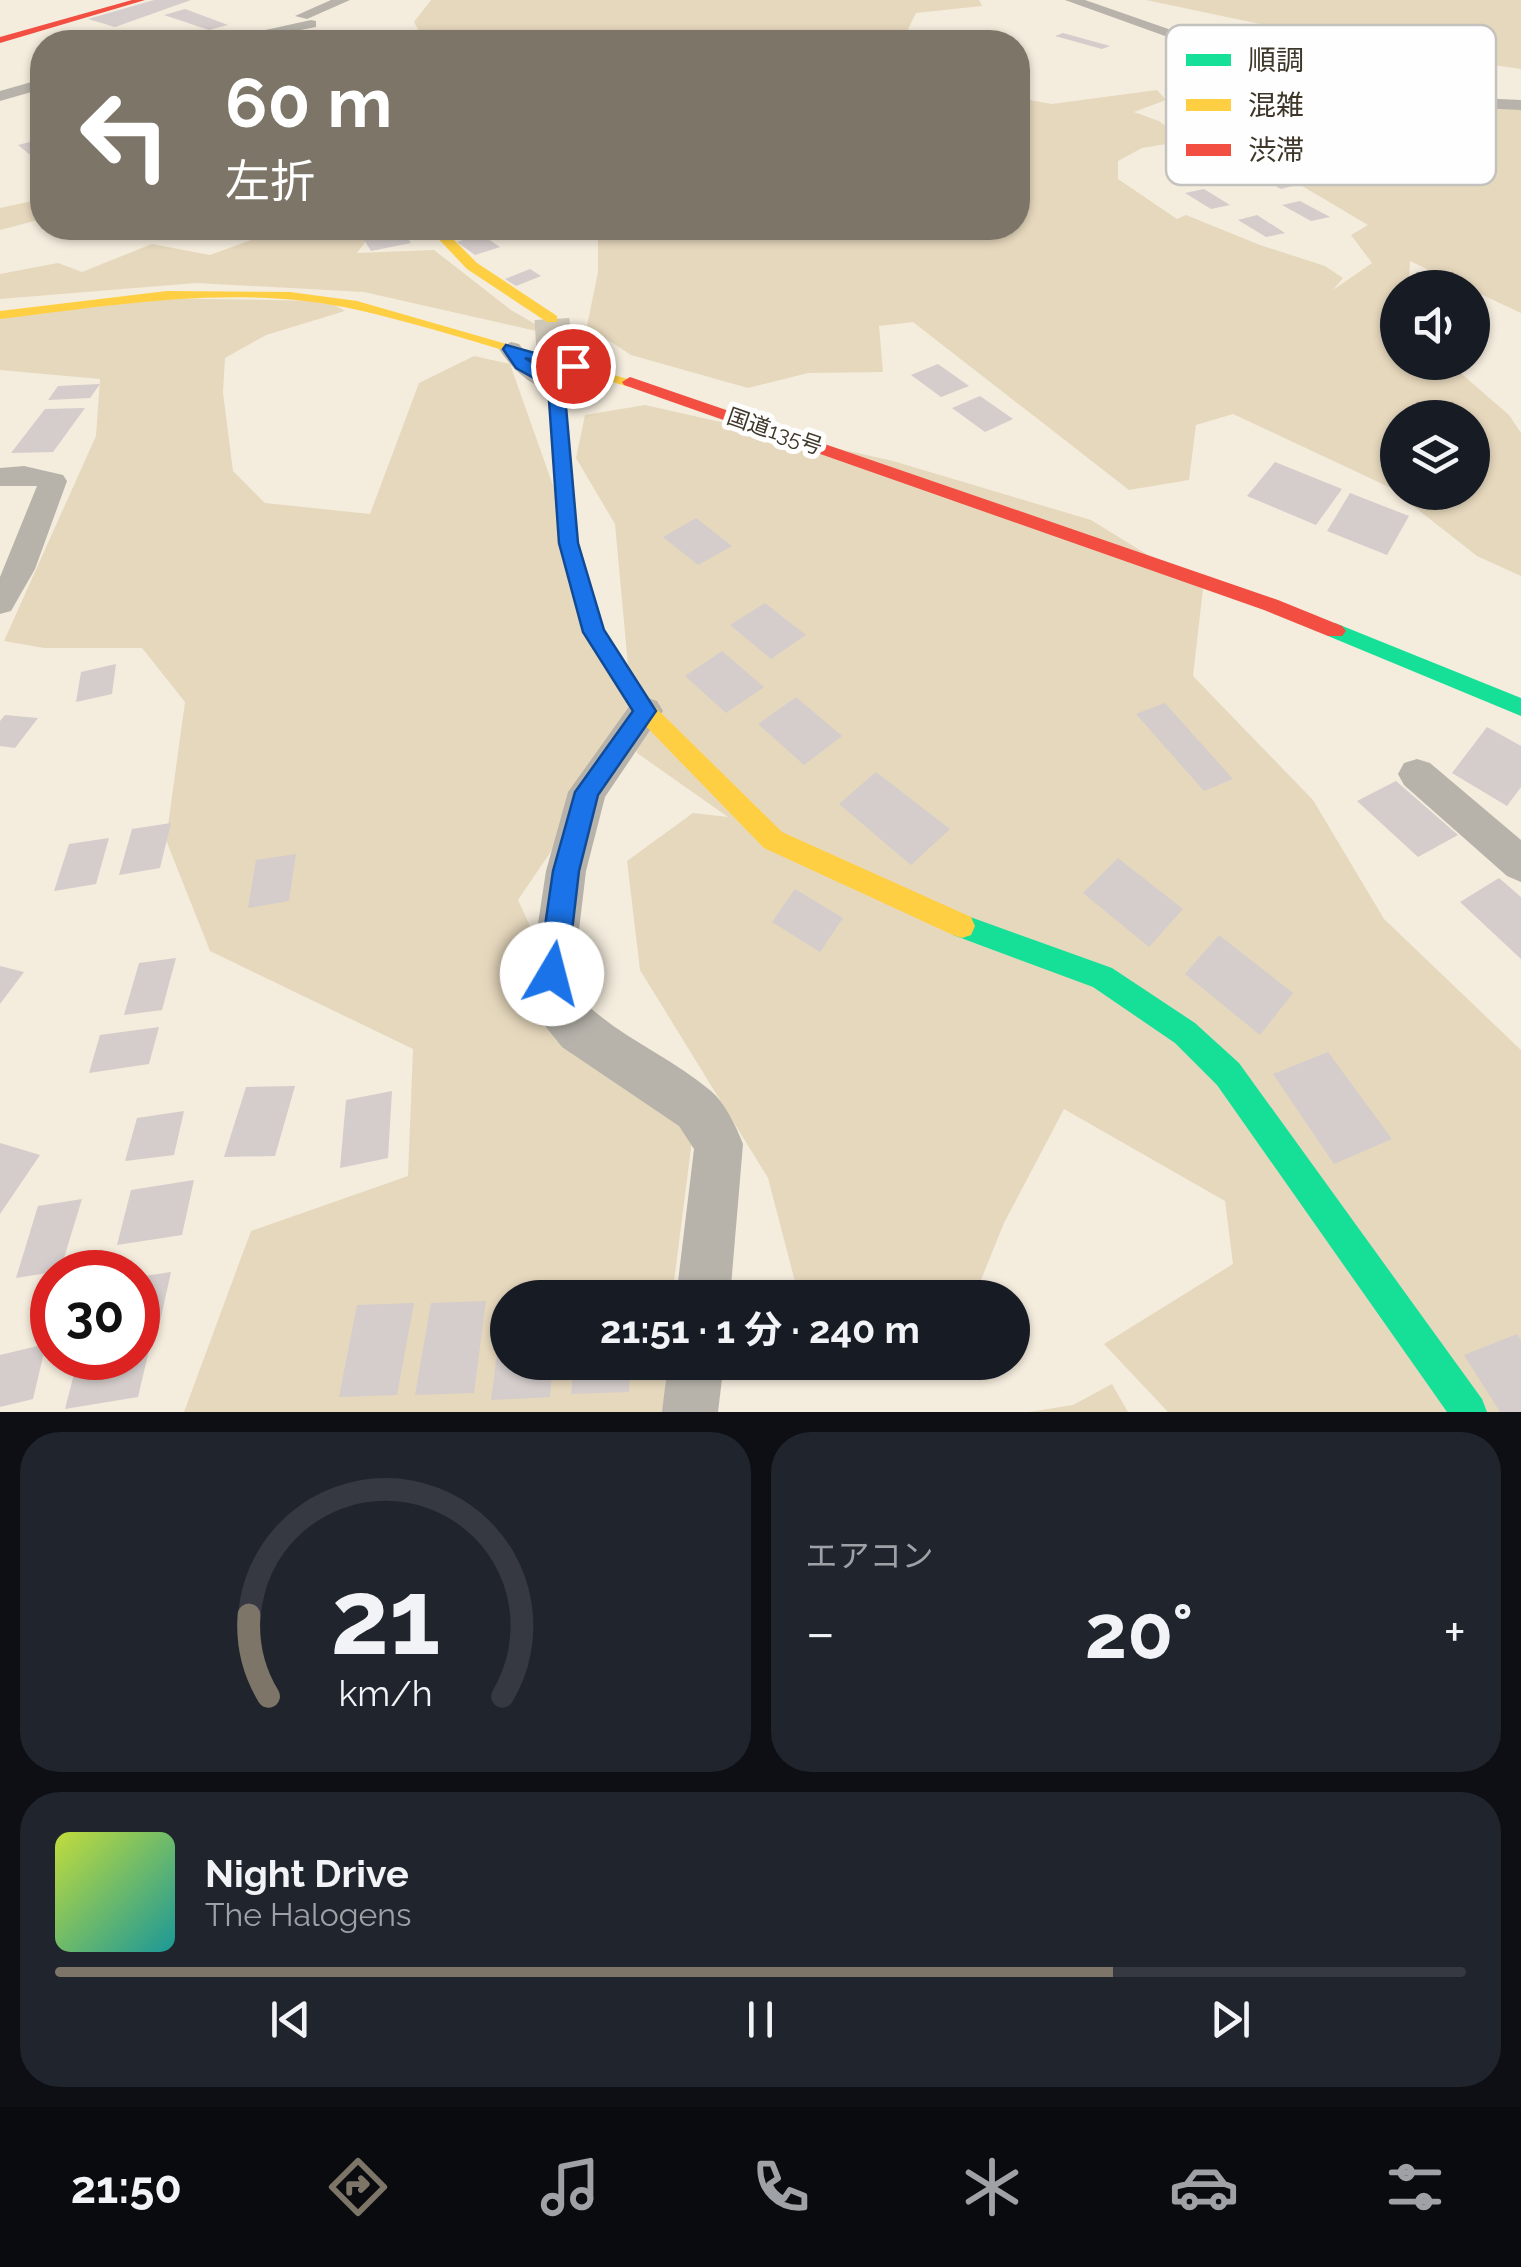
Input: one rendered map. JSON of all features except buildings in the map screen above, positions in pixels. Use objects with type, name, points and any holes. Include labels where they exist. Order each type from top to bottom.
[{"type":"main road","points":[[35,30],[141,0]]},
{"type":"main road","points":[[0,40],[30,31]]},
{"type":"main road","points":[[447,240],[472,266],[552,319]]},
{"type":"main road","name":"国道135号","points":[[0,314],[167,295],[290,296],[358,305],[666,392],[1253,599],[1521,707]]},
{"type":"main road","points":[[556,384],[569,543],[594,632],[645,711],[772,840],[949,922],[1022,945],[1102,978],[1185,1033],[1228,1074],[1469,1412]]},
{"type":"street","points":[[259,30],[343,0]]},
{"type":"street","points":[[1072,0],[1166,33]]},
{"type":"street","points":[[303,17],[304,30]]},
{"type":"street","points":[[0,96],[30,87]]},
{"type":"street","points":[[1496,104],[1521,105]]},
{"type":"street","points":[[511,349],[522,365],[556,384]]},
{"type":"street","points":[[0,477],[24,475],[53,481],[20,568],[0,603]]},
{"type":"street","points":[[645,711],[587,792],[566,871],[549,996],[578,1031],[696,1108],[720,1144],[705,1280]]},
{"type":"street","points":[[1417,774],[1516,850]]},
{"type":"street","points":[[690,1412],[694,1380]]},
{"type":"shaded area","points":[[431,0],[979,0],[982,6],[916,13],[909,30],[418,30],[414,22]]},
{"type":"shaded area","points":[[1146,0],[1521,0],[1521,69],[1496,65],[1496,25],[1265,25]]},
{"type":"shaded area","points":[[1157,90],[1166,100],[1134,112],[1166,127],[1166,144],[1142,148],[1118,161],[1118,179],[1177,219],[1186,215],[1325,266],[1343,278],[1333,290],[1372,263],[1351,235],[1368,225],[1300,185],[1496,185],[1496,104],[1521,105],[1521,313],[1490,298],[1490,270],[1429,270],[1410,261],[1410,270],[1380,270],[1380,380],[1469,380],[1509,415],[1521,433],[1521,576],[1477,556],[1418,510],[1490,510],[1490,400],[1380,400],[1380,483],[1233,414],[1196,425],[1189,480],[1129,490],[913,322],[879,326],[883,372],[808,373],[748,388],[631,355],[587,326],[598,272],[598,240],[1030,240],[1030,100],[1052,104]]},
{"type":"shaded area","points":[[30,202],[30,222],[0,230],[0,208]]},
{"type":"shaded area","points":[[251,240],[366,240],[357,253],[434,250],[511,310],[554,335],[364,292],[196,283],[0,299],[0,274],[58,263],[82,272],[152,244],[210,255]]},
{"type":"shaded area","points":[[138,298],[327,301],[345,311],[266,335],[225,358],[223,393],[233,471],[265,503],[370,514],[419,383],[474,356],[510,364],[632,709],[615,524],[576,458],[585,415],[645,405],[893,461],[1091,520],[1203,589],[1193,676],[1313,800],[1384,919],[1521,1050],[1521,1412],[1168,1412],[1104,1344],[1233,1264],[1225,1201],[1064,1109],[1004,1223],[981,1280],[795,1280],[768,1178],[640,970],[627,861],[693,813],[728,817],[637,753],[634,729],[518,900],[552,974],[696,1109],[674,1280],[490,1280],[490,1380],[665,1380],[664,1412],[184,1412],[251,1231],[408,1176],[413,1049],[210,951],[166,840],[185,702],[142,648],[44,648],[4,641],[96,436],[100,379],[0,370],[0,315]]},
{"type":"shaded area","points":[[1112,1384],[1128,1412],[1029,1412],[1073,1405]]},
{"type":"tunnel","points":[[552,319],[556,384]]},
{"type":"traffic: fast","points":[[1335,631],[1521,707]]},
{"type":"traffic: fast","points":[[962,926],[1102,977],[1185,1033],[1228,1074],[1469,1412]]},
{"type":"traffic: slow","points":[[447,240],[472,266],[552,319]]},
{"type":"traffic: slow","points":[[0,315],[167,295],[290,296],[357,305],[630,382]]},
{"type":"traffic: slow","points":[[556,384],[569,543],[594,632],[645,711],[773,840],[962,926]]},
{"type":"traffic: jam","points":[[35,30],[141,0]]},
{"type":"traffic: jam","points":[[0,40],[30,31]]},
{"type":"traffic: jam","points":[[630,382],[1271,605],[1335,631]]},
{"type":"route","points":[[552,974],[566,871],[587,792],[645,711],[594,632],[569,543],[556,384],[522,365],[511,349],[573,366]]}]
